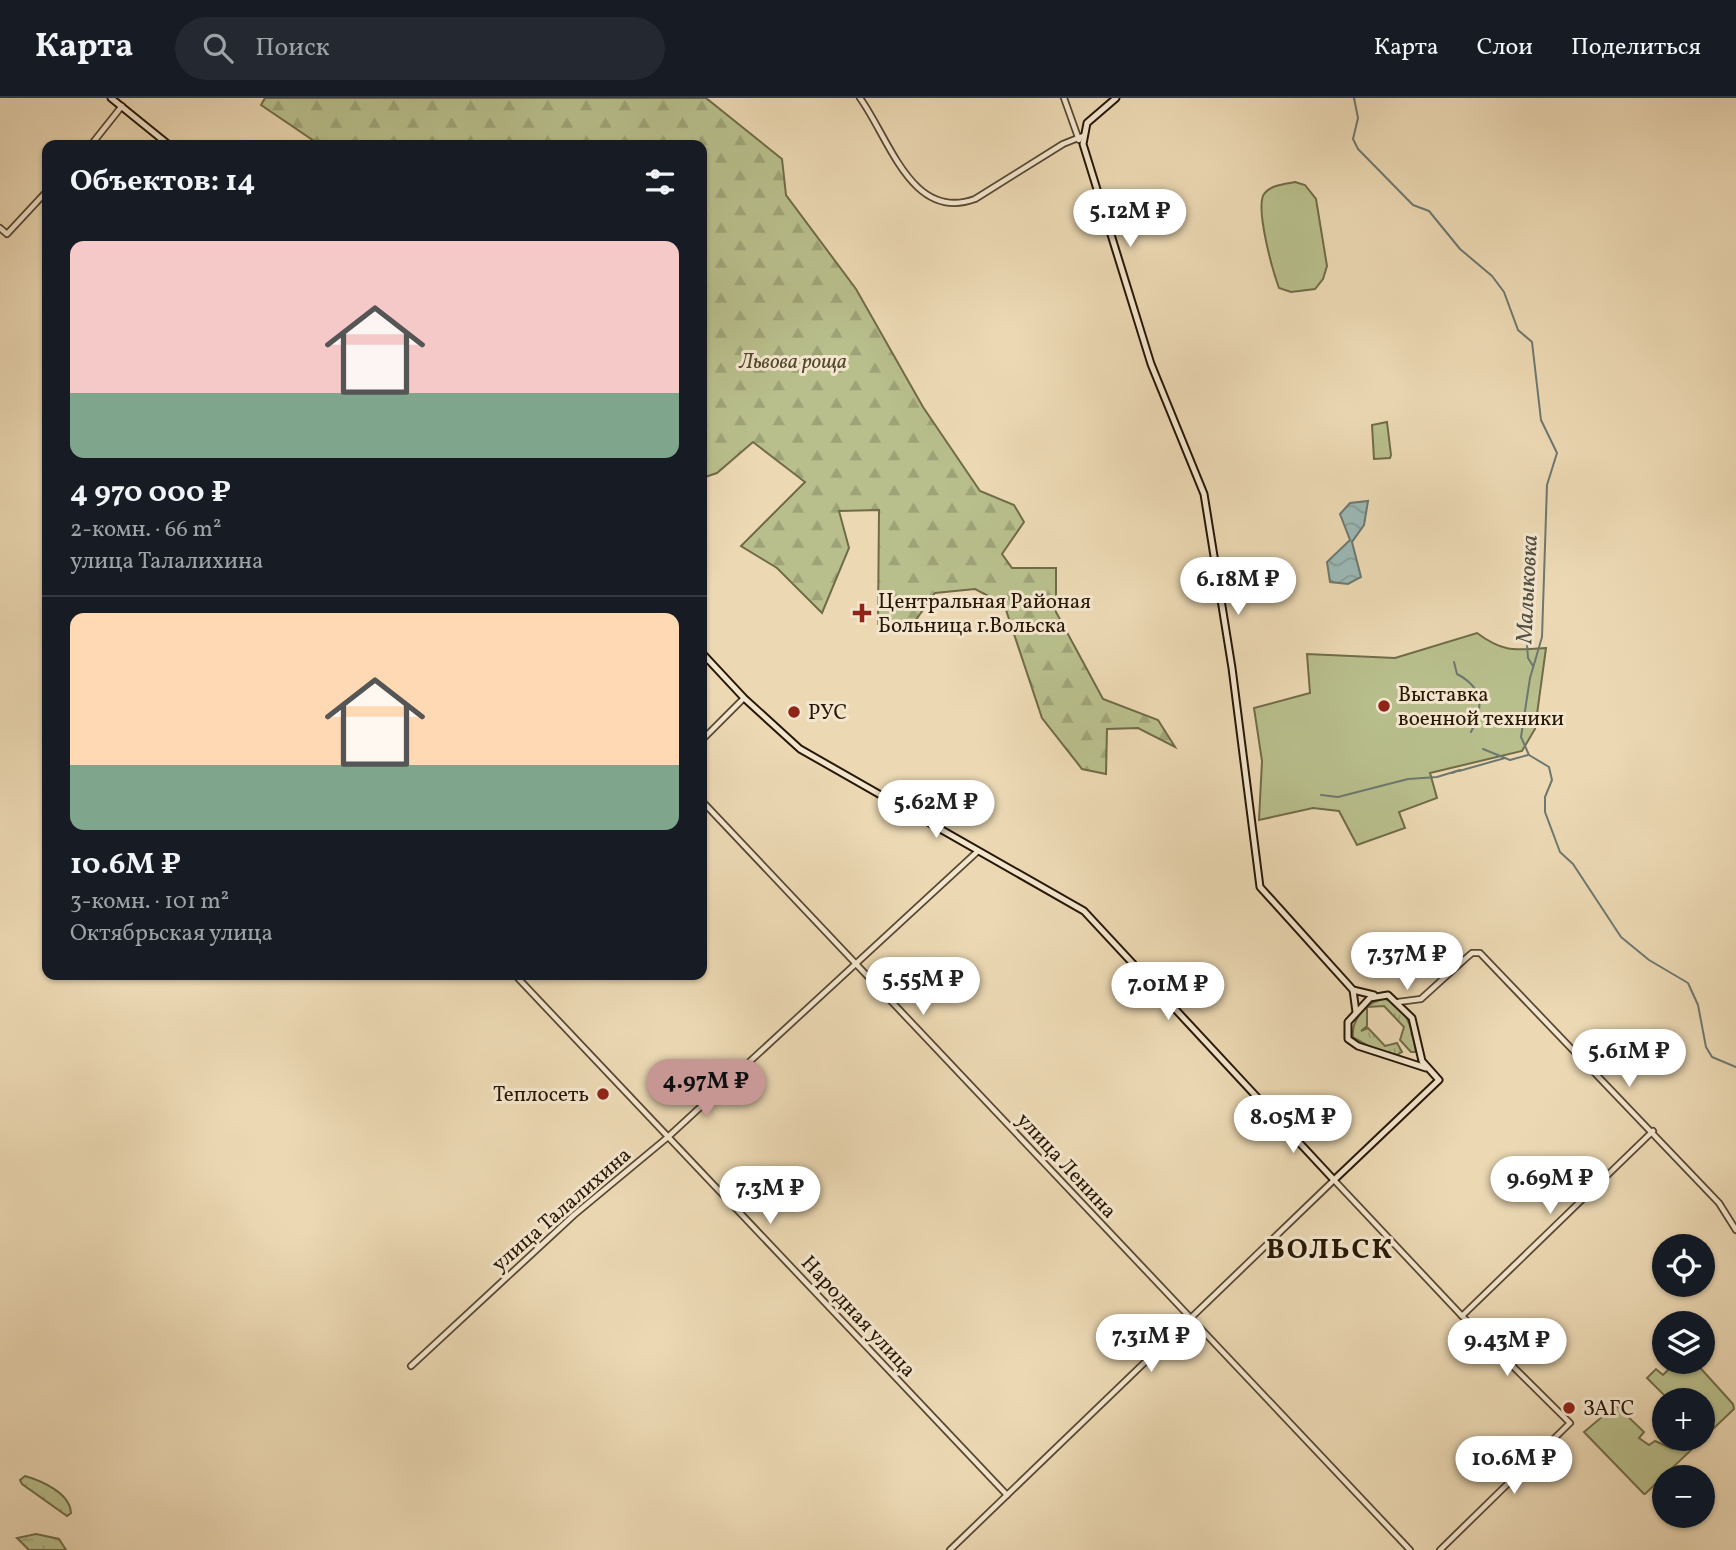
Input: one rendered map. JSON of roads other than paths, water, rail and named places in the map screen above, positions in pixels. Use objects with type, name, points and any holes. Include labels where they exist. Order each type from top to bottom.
[{"type":"main road","points":[[111,98],[163,140]]},
{"type":"main road","points":[[1116,98],[1087,123],[1080,137],[1151,363],[1204,494],[1232,668],[1260,887],[1353,990],[1356,1012]]},
{"type":"main road","points":[[707,658],[744,698],[800,749],[1084,911],[1334,1180],[1438,1080],[1426,1068],[1419,1054],[1412,1018],[1398,1002],[1388,995],[1353,990]]},
{"type":"main road","points":[[1376,995],[1356,1012],[1347,1028],[1353,1043],[1426,1068]]},
{"type":"main road","points":[[1409,1062],[1419,1054]]},
{"type":"street","points":[[860,98],[918,188],[941,204],[963,203],[1080,137],[1064,98]]},
{"type":"street","points":[[95,140],[123,106]]},
{"type":"street","points":[[0,228],[7,233],[42,196]]},
{"type":"street","points":[[707,735],[744,698]]},
{"type":"street","name":"улица Ленина","points":[[707,806],[1410,1550]]},
{"type":"street","name":"улица Талалихина","points":[[411,1366],[575,1215],[668,1137],[979,849]]},
{"type":"street","points":[[1398,1002],[1421,999],[1472,953],[1480,953],[1720,1203],[1736,1230]]},
{"type":"street","name":"Народная улица","points":[[520,980],[1007,1495]]},
{"type":"street","points":[[1462,1316],[1653,1131]]},
{"type":"street","points":[[950,1550],[1334,1180],[1462,1316],[1570,1423],[1440,1550]]},
{"type":"water","points":[[1368,501],[1364,525],[1352,542],[1361,577],[1348,584],[1330,582],[1327,562],[1350,540],[1340,514],[1350,503]]},
{"type":"waterway","name":"Малыковка","points":[[1354,98],[1358,118],[1353,139],[1358,149],[1413,205],[1429,211],[1460,249],[1492,276],[1504,292],[1518,330],[1532,342],[1541,420],[1557,453],[1547,485],[1542,637],[1530,678],[1521,737],[1529,755],[1549,767],[1552,780],[1545,797],[1545,812],[1560,852],[1573,864],[1621,937],[1649,960],[1688,983],[1698,1005],[1706,1047],[1712,1057],[1736,1067]]},
{"type":"waterway","points":[[1521,628],[1527,640]]},
{"type":"waterway","points":[[1527,644],[1528,658],[1533,666]]},
{"type":"waterway","points":[[1454,662],[1457,674],[1472,686],[1479,699],[1478,715],[1471,732]]},
{"type":"waterway","points":[[1483,749],[1510,760],[1528,755]]},
{"type":"waterway","points":[[1459,771],[1505,758]]},
{"type":"waterway","points":[[1321,795],[1338,797],[1408,779],[1437,777],[1460,770],[1452,773]]},
{"type":"place","name":"Центральная Районая Больница г.Вольска","points":[[862,613]]},
{"type":"place","name":"Выставка военной техники","points":[[1384,706]]},
{"type":"place","name":"РУС","points":[[794,712]]},
{"type":"place","name":"Теплосеть","points":[[603,1094]]},
{"type":"place","name":"ЗАГС","points":[[1569,1408]]},
{"type":"district","name":"ВОЛЬСК","points":[[1330,1248]]},
{"type":"park label","name":"Львова роща","points":[[793,361]]}]
